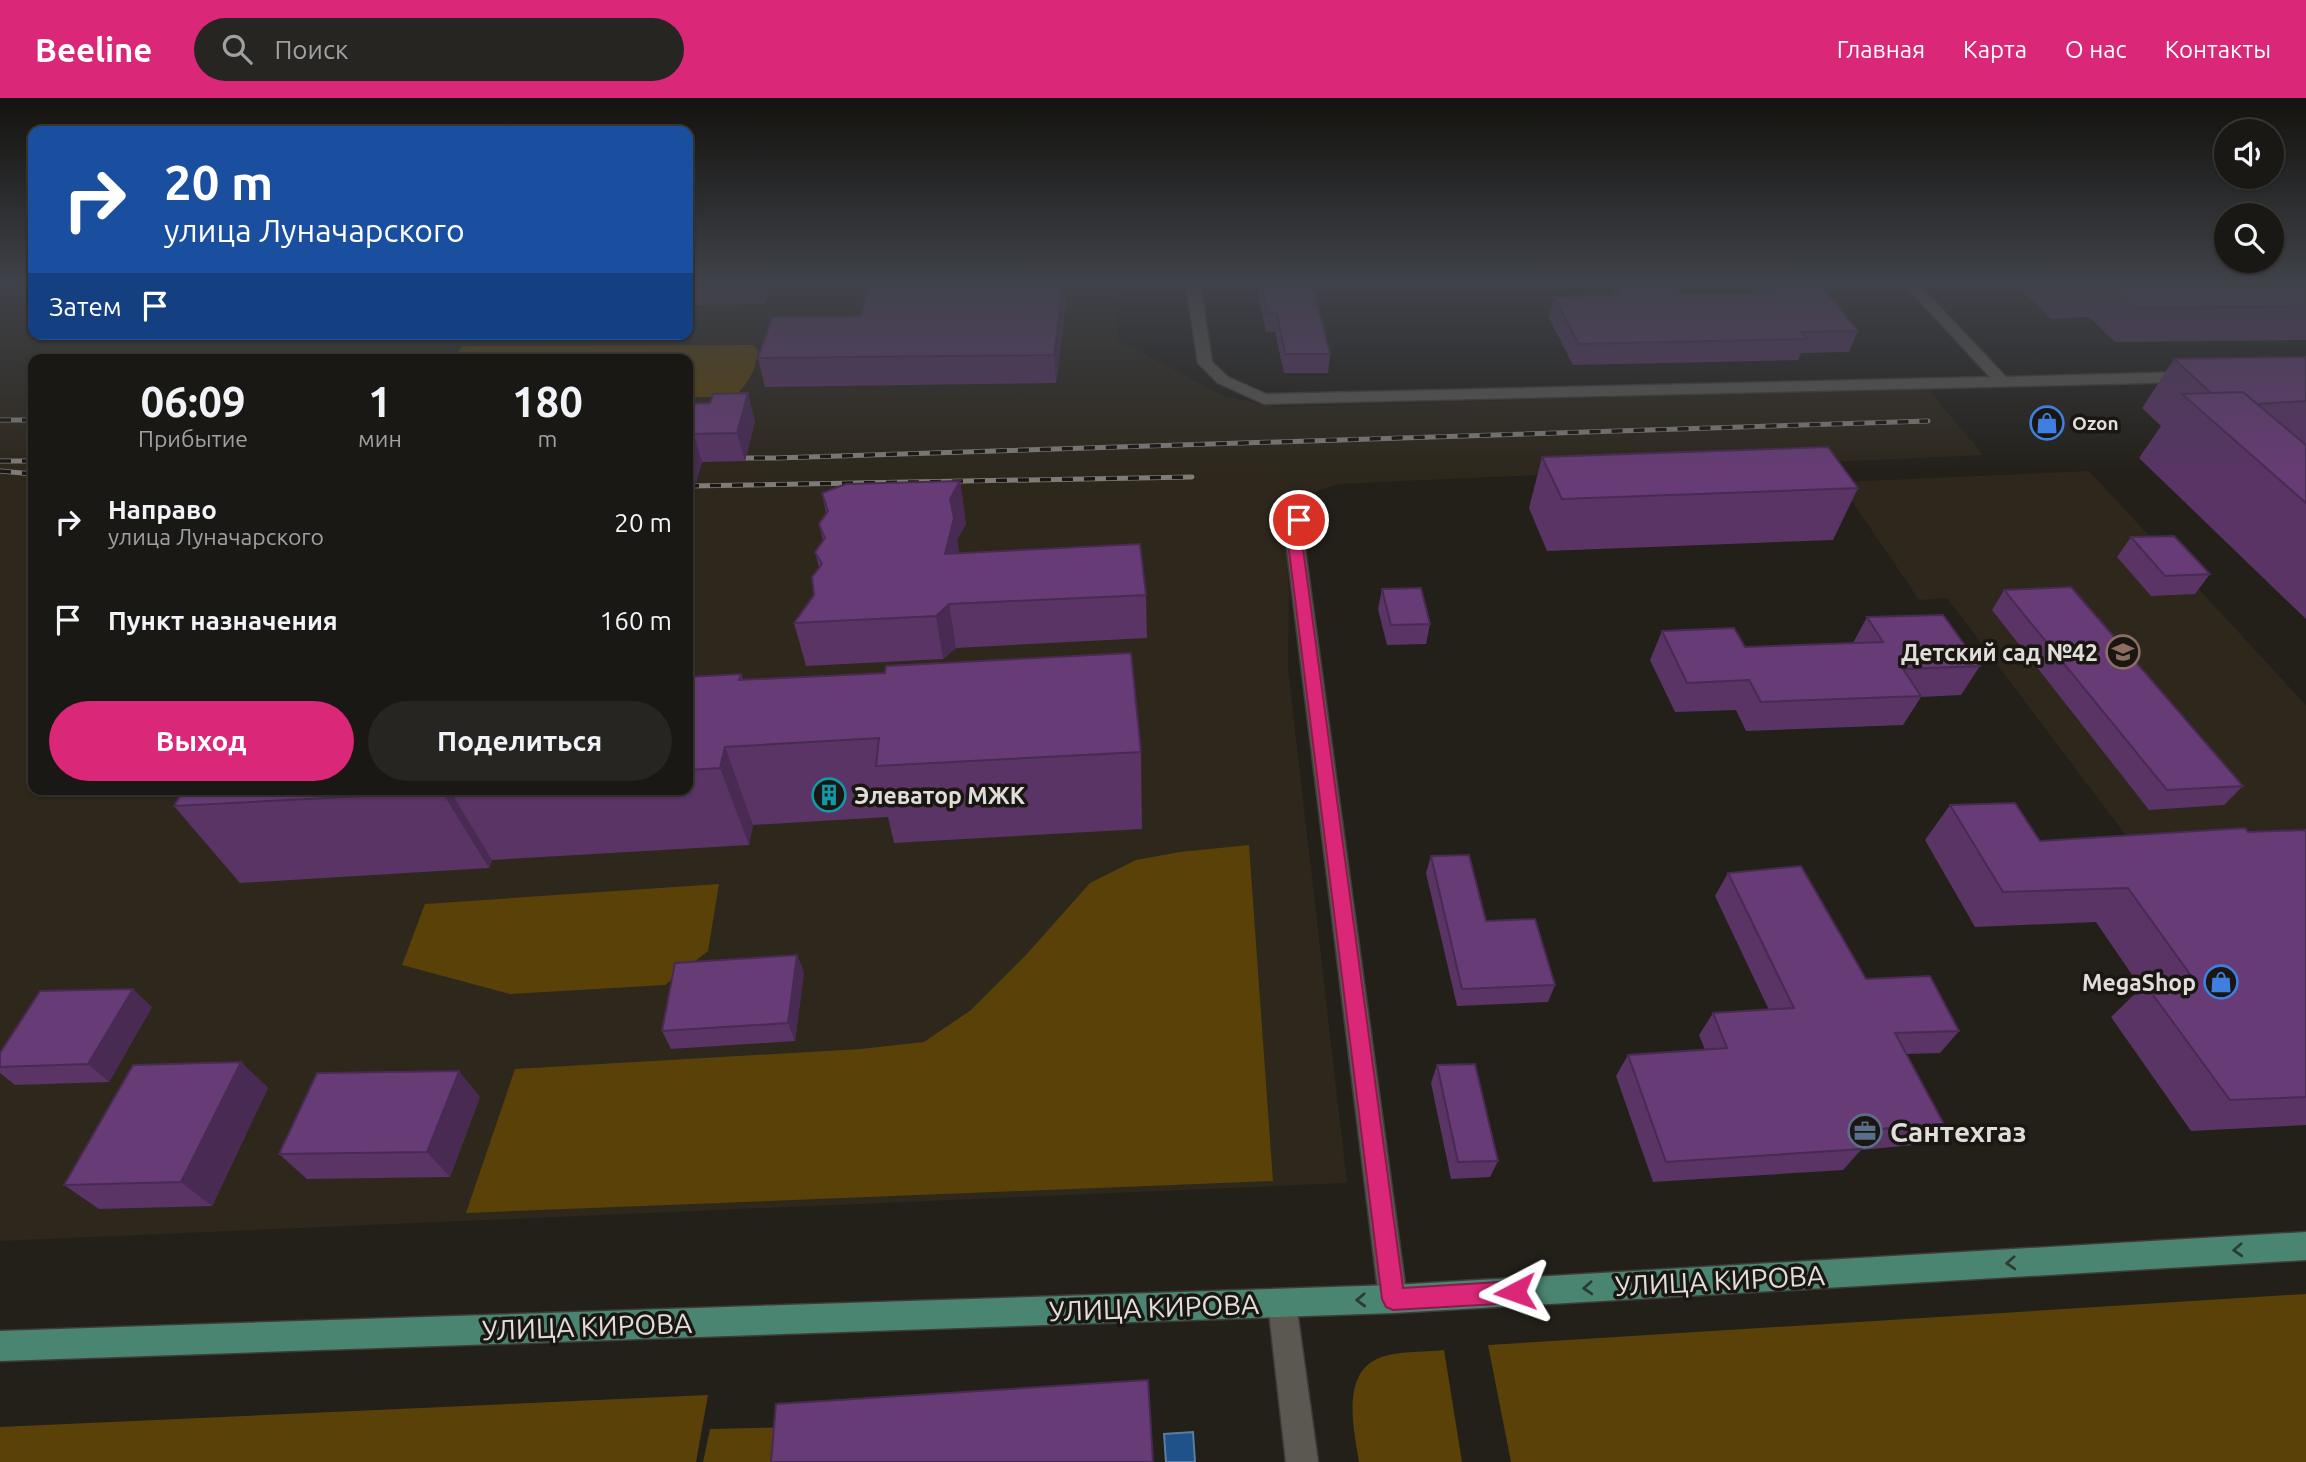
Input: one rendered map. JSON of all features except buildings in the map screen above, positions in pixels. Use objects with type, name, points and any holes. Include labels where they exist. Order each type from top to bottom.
[{"type":"main road","name":"УЛИЦА КИРОВА","points":[[0,1346],[1393,1299],[2306,1246]]},
{"type":"street","points":[[1203,348],[1205,363],[1223,380],[1264,399],[2209,377]]},
{"type":"street","points":[[1971,348],[2001,380]]},
{"type":"street","points":[[1304,506],[1294,534],[1393,1299]]},
{"type":"street","points":[[1282,1303],[1302,1462]]},
{"type":"shaded area","points":[[0,348],[1132,348],[1224,396],[1276,407],[1927,388],[1983,455],[1339,484],[1313,492],[1291,510],[1285,536],[1289,592],[1288,668],[1347,1183],[0,1241]]},
{"type":"shaded area","points":[[461,348],[756,348],[758,351],[753,371],[734,397],[693,397],[693,354],[457,354]]},
{"type":"shaded area","name":"Детский сад №42","points":[[2089,471],[2306,705],[2306,847],[2143,858],[1947,598],[1919,600],[1839,482]]},
{"type":"shaded area","points":[[1249,845],[1273,1181],[466,1213],[515,1069],[861,1049],[924,1042],[971,1010],[1025,956],[1090,883],[1136,860],[1180,852]]},
{"type":"shaded area","points":[[719,884],[708,951],[665,985],[510,994],[402,965],[425,904]]},
{"type":"shaded area","points":[[2306,1294],[2306,1462],[1511,1462],[1488,1345]]},
{"type":"shaded area","points":[[1444,1350],[1462,1462],[1359,1462],[1353,1398],[1362,1371],[1373,1361],[1389,1355]]},
{"type":"shaded area","points":[[708,1395],[696,1462],[0,1462],[0,1427]]},
{"type":"shaded area","points":[[795,1427],[789,1462],[703,1462],[710,1429]]},
{"type":"water","points":[[1193,1432],[1195,1462],[1166,1462],[1164,1434]]},
{"type":"railway","points":[[0,420],[28,420]]},
{"type":"railway","points":[[693,458],[776,458],[1928,421]]},
{"type":"railway","points":[[0,461],[28,461]]},
{"type":"railway","points":[[0,471],[28,474]]},
{"type":"railway","points":[[693,486],[1192,477]]},
{"type":"place","name":"Ozon","points":[[2047,423]]},
{"type":"place","name":"Детский сад №42","points":[[2123,652]]},
{"type":"place","name":"Элеватор МЖК","points":[[829,795]]},
{"type":"place","name":"MegaShop","points":[[2221,982]]},
{"type":"place","name":"Сантехгаз","points":[[1865,1131]]},
{"type":"route","points":[[1299,520],[1294,534],[1393,1299],[1515,1292]]}]
